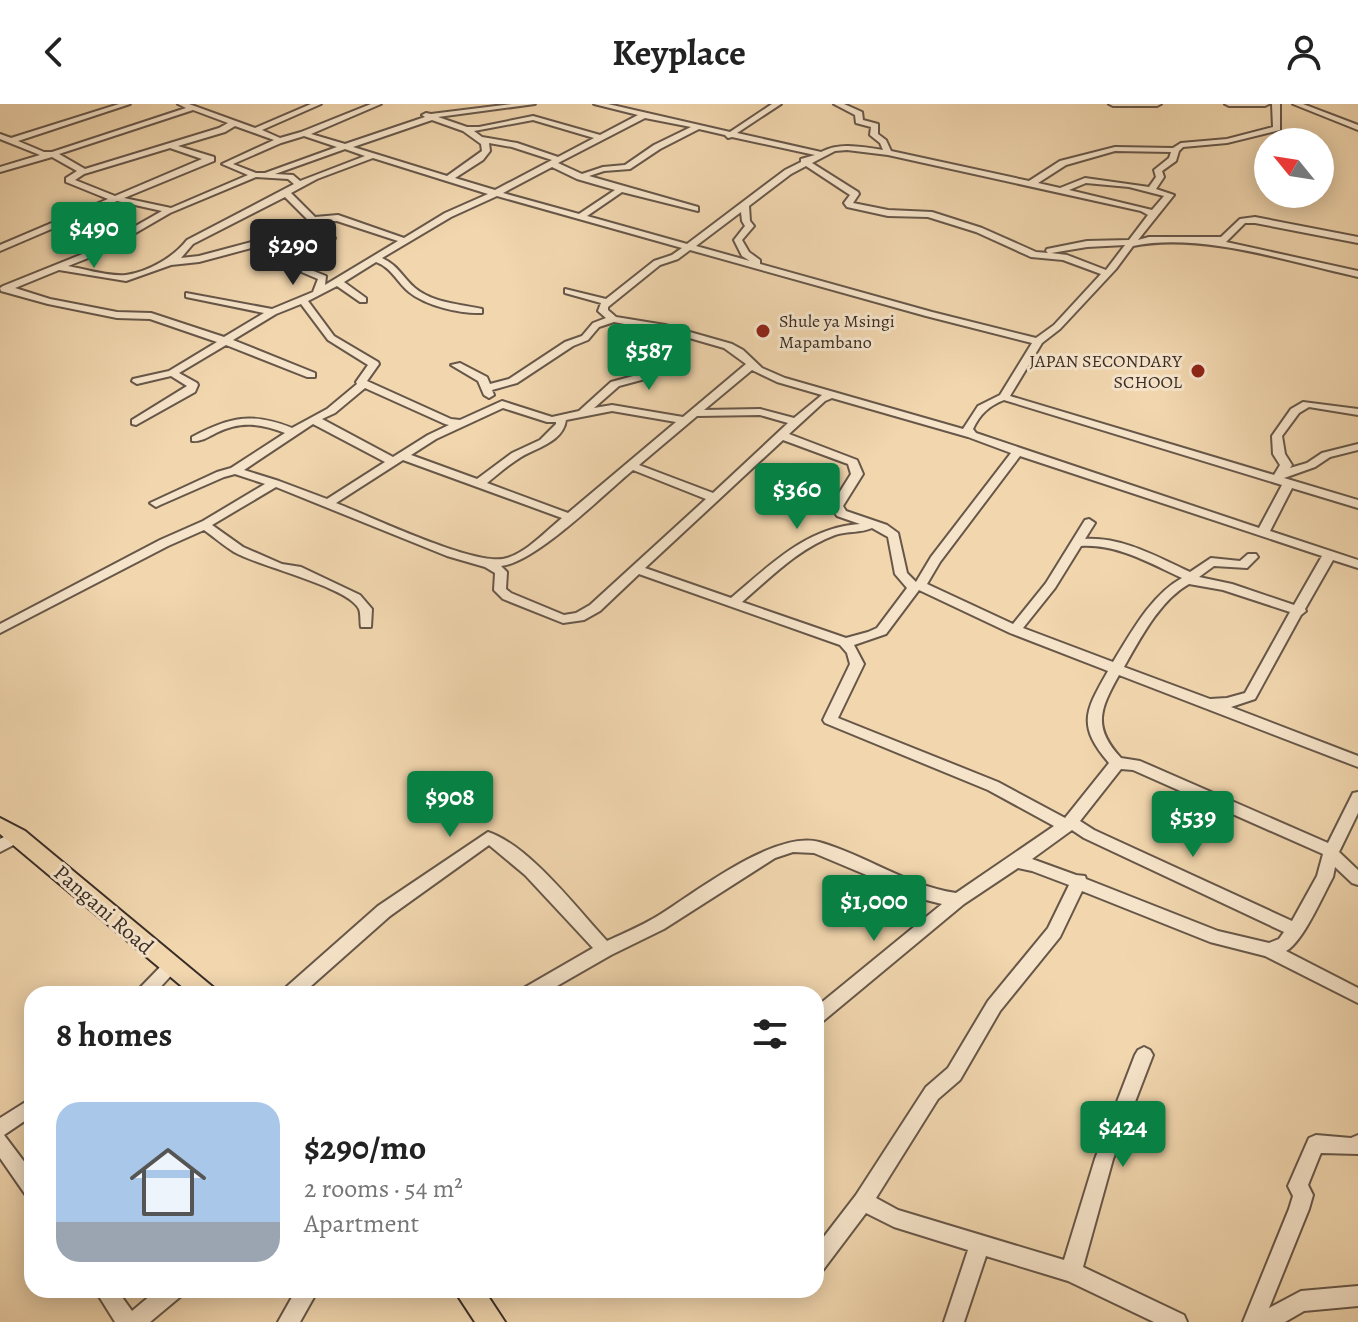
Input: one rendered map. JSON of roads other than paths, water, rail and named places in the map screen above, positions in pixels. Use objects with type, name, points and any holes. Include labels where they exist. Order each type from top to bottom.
[{"type":"main road","name":"Pangani Road","points":[[0,825],[9,841],[196,986]]},
{"type":"main road","points":[[478,1298],[492,1322]]},
{"type":"street","points":[[0,144],[126,104]]},
{"type":"street","points":[[0,170],[187,106],[205,104]]},
{"type":"street","points":[[256,130],[317,104]]},
{"type":"street","points":[[226,164],[377,104]]},
{"type":"street","points":[[531,104],[426,115],[466,129],[482,139],[514,145],[554,161],[580,177],[695,209]]},
{"type":"street","points":[[598,104],[620,106],[642,116],[819,154]]},
{"type":"street","points":[[728,136],[777,104]]},
{"type":"street","points":[[838,104],[859,114],[859,121],[875,126],[874,135],[883,142],[888,153]]},
{"type":"street","points":[[1113,104],[1157,104]]},
{"type":"street","points":[[1229,104],[1265,104]]},
{"type":"street","points":[[1031,184],[1063,163],[1115,149],[1175,150],[1189,142],[1227,141],[1277,128],[1276,104]]},
{"type":"street","points":[[1297,104],[1358,128]]},
{"type":"street","points":[[187,106],[236,122],[278,141]]},
{"type":"street","points":[[137,381],[172,373],[273,312],[339,283],[448,215],[642,116]]},
{"type":"street","points":[[3,289],[98,251],[168,211],[209,193],[432,117]]},
{"type":"street","points":[[466,129],[533,118],[598,137]]},
{"type":"street","points":[[222,130],[236,122]]},
{"type":"street","points":[[168,211],[114,198],[68,179],[168,145],[245,126]]},
{"type":"street","points":[[580,177],[603,169],[627,167],[657,147],[696,128]]},
{"type":"street","points":[[304,134],[496,193],[929,314],[1038,341]]},
{"type":"street","points":[[0,136],[43,154],[53,154],[82,172]]},
{"type":"street","points":[[448,179],[486,151],[482,139]]},
{"type":"street","points":[[168,145],[260,174],[290,177],[298,183]]},
{"type":"street","points":[[1153,214],[1144,209],[1063,190],[888,153],[847,148],[804,161],[691,246],[675,257],[657,263],[607,302],[603,311],[613,319],[728,346],[781,380],[972,435],[1358,564]]},
{"type":"street","points":[[1151,190],[1160,177],[1158,170],[1173,159],[1175,150]]},
{"type":"street","points":[[170,262],[190,242],[286,193],[298,183],[346,168],[373,155]]},
{"type":"street","points":[[0,248],[208,159]]},
{"type":"street","points":[[804,161],[855,194],[848,203],[850,205],[888,213],[929,214],[979,230],[1034,255],[1064,257],[1106,273]]},
{"type":"street","points":[[1004,397],[1038,341],[1057,327],[1106,273],[1170,195],[1085,180],[1063,190]]},
{"type":"street","points":[[581,216],[620,190]]},
{"type":"street","points":[[209,193],[224,198]]},
{"type":"street","points":[[286,193],[331,238],[331,243],[321,252],[288,264],[323,278],[317,294]]},
{"type":"street","points":[[745,205],[746,221],[750,226],[738,240],[745,254],[762,265]]},
{"type":"street","points":[[315,220],[338,218],[405,241]]},
{"type":"street","points":[[1034,255],[1087,244],[1223,240],[1243,221],[1255,220],[1358,240]]},
{"type":"street","points":[[1144,227],[1358,274]]},
{"type":"street","points":[[56,267],[126,278],[170,262],[199,259],[259,243],[302,237]]},
{"type":"street","points":[[375,259],[394,266],[417,293],[447,307],[479,311]]},
{"type":"street","points":[[339,283],[363,300]]},
{"type":"street","points":[[3,289],[117,315],[151,316],[311,375]]},
{"type":"street","points":[[568,291],[607,302]]},
{"type":"street","points":[[189,295],[273,312]]},
{"type":"street","points":[[303,301],[331,338],[374,364],[361,379],[363,384],[449,422],[462,423]]},
{"type":"street","points":[[486,388],[513,381],[569,344],[585,338],[596,325],[613,319]]},
{"type":"street","points":[[583,413],[615,384],[641,377],[655,352],[677,332]]},
{"type":"street","points":[[489,564],[509,562],[530,551],[752,364]]},
{"type":"street","points":[[456,365],[483,379],[496,406]]},
{"type":"street","points":[[136,422],[191,390],[193,385],[172,373]]},
{"type":"street","points":[[156,503],[221,474],[235,471],[315,420],[363,384]]},
{"type":"street","points":[[235,471],[329,503],[451,553],[489,564],[501,572],[500,590],[507,596],[563,619],[579,617],[595,608],[821,399],[831,395]]},
{"type":"street","points":[[972,435],[968,429],[975,412],[987,403],[1004,397],[1358,504]]},
{"type":"street","points":[[1263,532],[1286,465],[1279,454],[1277,436],[1295,411],[1307,404],[1358,412]]},
{"type":"street","points":[[329,503],[432,437],[496,406],[511,406],[532,416],[561,419],[612,408],[688,417],[738,410],[760,412],[796,422]]},
{"type":"street","points":[[196,439],[231,422],[244,420],[262,419],[293,432]]},
{"type":"street","points":[[478,484],[516,455],[544,442],[561,425],[561,419]]},
{"type":"street","points":[[315,420],[397,459],[569,517]]},
{"type":"street","points":[[783,436],[853,462],[857,474],[837,506],[841,513],[883,528],[897,540],[896,560],[901,574],[917,587],[1015,630],[1116,666],[1358,762]]},
{"type":"street","points":[[1282,479],[1326,455],[1358,447]]},
{"type":"street","points":[[638,570],[735,601],[845,642],[866,639],[884,631],[895,610],[917,587],[985,489],[1019,451]]},
{"type":"street","points":[[630,465],[715,498]]},
{"type":"street","points":[[0,629],[164,543],[192,534],[275,483]]},
{"type":"street","points":[[1015,630],[1051,585],[1089,523]]},
{"type":"street","points":[[204,525],[239,550],[279,567],[297,570],[356,598],[366,609],[366,624]]},
{"type":"street","points":[[735,601],[789,556],[827,534],[854,526],[883,528]]},
{"type":"street","points":[[1078,543],[1096,540],[1118,546],[1189,578],[1300,611]]},
{"type":"street","points":[[1209,704],[1228,703],[1250,696],[1329,555]]},
{"type":"street","points":[[1252,557],[1243,565],[1211,562],[1168,593],[1116,666],[1094,717],[1102,747],[1117,763],[1135,765],[1332,853],[1358,879]]},
{"type":"street","points":[[845,642],[857,664],[830,720],[993,786],[1295,930]]},
{"type":"street","points":[[824,1010],[958,900],[1069,824],[1117,763]]},
{"type":"street","points":[[1269,950],[1285,944],[1295,930],[1325,877],[1332,853],[1353,817],[1358,797]]},
{"type":"street","points":[[299,986],[384,911],[488,838],[497,840],[516,857],[605,950]]},
{"type":"street","points":[[542,986],[658,924],[769,854],[792,846],[816,847],[932,896],[958,900]]},
{"type":"street","points":[[1016,862],[1079,880],[1106,894],[1216,937],[1269,950],[1358,996]]},
{"type":"street","points":[[824,1252],[863,1201],[932,1093],[954,1074],[994,1006],[1054,932],[1079,880]]},
{"type":"street","points":[[151,986],[171,967]]},
{"type":"street","points":[[1071,1272],[1104,1159],[1144,1055]]},
{"type":"street","points":[[0,1128],[24,1112]]},
{"type":"street","points":[[0,1142],[24,1176]]},
{"type":"street","points":[[1253,1322],[1299,1209],[1303,1195],[1298,1186],[1308,1154],[1316,1144],[1354,1147],[1358,1144]]},
{"type":"street","points":[[863,1201],[894,1218],[1071,1272],[1177,1322]]},
{"type":"street","points":[[954,1322],[980,1243]]},
{"type":"street","points":[[1265,1322],[1301,1301],[1358,1296]]},
{"type":"street","points":[[110,1298],[127,1322]]},
{"type":"street","points":[[134,1322],[163,1298]]},
{"type":"street","points":[[288,1322],[303,1298]]},
{"type":"place","name":"Shule ya Msingi Mapambano","points":[[763,331]]},
{"type":"place","name":"JAPAN SECONDARY SCHOOL","points":[[1198,371]]}]
